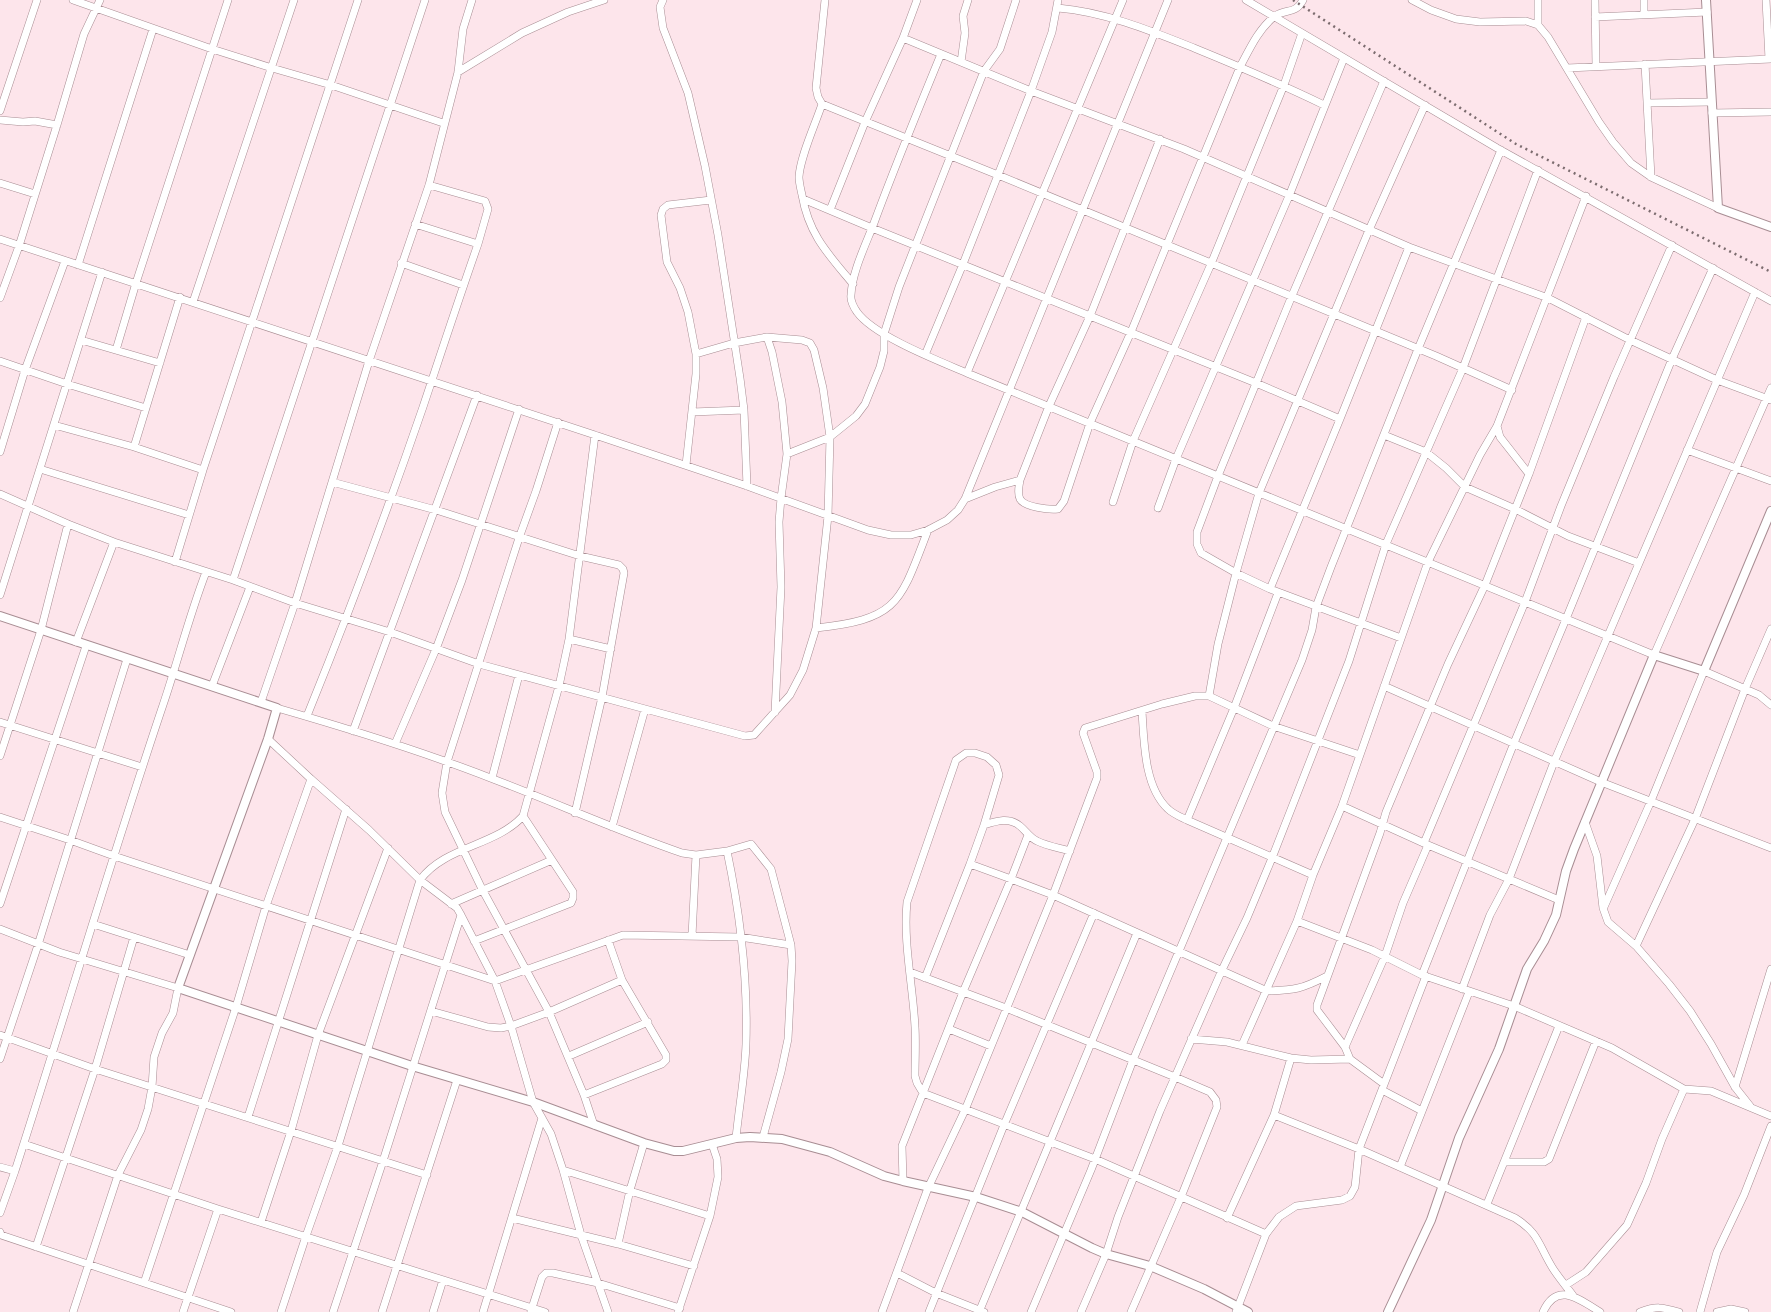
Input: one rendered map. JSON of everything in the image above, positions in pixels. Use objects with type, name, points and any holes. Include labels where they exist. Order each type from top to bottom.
[{"type":"street","points":[[0,111],[37,0]]},
{"type":"street","points":[[73,0],[212,49],[331,85],[443,123]]},
{"type":"street","points":[[0,298],[19,246],[84,34],[100,0]]},
{"type":"street","points":[[116,350],[136,283],[228,0]]},
{"type":"street","points":[[193,302],[294,0]]},
{"type":"street","points":[[176,562],[203,470],[358,0]]},
{"type":"street","points":[[233,580],[425,0]]},
{"type":"street","points":[[261,702],[295,603],[369,361],[401,263],[429,185],[443,123],[458,72],[463,29],[472,0]]},
{"type":"street","points":[[458,72],[522,33],[568,12],[604,0]]},
{"type":"street","points":[[663,0],[660,7],[663,28],[688,94],[703,158],[723,261],[744,410],[747,486]]},
{"type":"street","points":[[825,0],[816,88],[818,97],[822,104],[1042,193],[1291,298],[1418,349],[1512,390]]},
{"type":"street","points":[[830,210],[865,122],[903,38],[917,0]]},
{"type":"street","points":[[961,62],[965,33],[963,16],[968,0]]},
{"type":"street","points":[[787,454],[830,437],[856,416],[864,404],[880,367],[884,351],[884,334],[899,287],[984,71],[1000,49],[1016,0]]},
{"type":"street","points":[[925,355],[964,264],[1031,91],[1052,32],[1058,8],[1058,0]]},
{"type":"street","points":[[967,373],[1122,0]]},
{"type":"street","points":[[0,239],[558,422],[747,486],[868,530],[891,535],[911,535],[928,530],[947,520],[958,510],[965,499],[1168,0]]},
{"type":"street","points":[[1246,0],[1501,150],[1586,196],[1771,301]]},
{"type":"street","points":[[1160,139],[1090,316],[1049,406],[1020,480],[1018,492],[1020,500],[1025,504],[1050,510],[1058,509],[1064,501],[1090,423],[1130,332],[1240,67],[1251,46],[1265,27],[1275,17],[1293,11],[1299,7],[1303,0]]},
{"type":"street","points":[[1412,0],[1431,10],[1456,19],[1480,22],[1526,21],[1538,25],[1548,37],[1613,142],[1631,163],[1651,177],[1718,208],[1771,227]]},
{"type":"street","points":[[1538,0],[1538,25]]},
{"type":"street","points":[[1595,0],[1596,66]]},
{"type":"street","points":[[1644,0],[1644,14]]},
{"type":"street","points":[[1706,0],[1718,208]]},
{"type":"street","points":[[1567,68],[1770,59],[1768,4]]},
{"type":"street","points":[[1058,8],[1087,12],[1115,19],[1155,33],[1284,85],[1324,105]]},
{"type":"street","points":[[1595,17],[1707,12]]},
{"type":"street","points":[[78,265],[153,29]]},
{"type":"street","points":[[1113,502],[1133,441],[1211,264],[1284,85],[1302,33]]},
{"type":"street","points":[[903,38],[1031,91],[1160,139],[1369,230],[1548,298],[1630,340],[1717,380],[1769,399]]},
{"type":"street","points":[[941,54],[906,137],[853,284],[850,296],[856,312],[866,321],[884,334],[925,355],[967,373],[1654,655],[1704,671],[1759,695],[1771,705]]},
{"type":"street","points":[[1158,508],[1176,459],[1289,196],[1344,58]]},
{"type":"street","points":[[1645,64],[1651,177]]},
{"type":"street","points":[[1384,81],[1329,213],[1291,298],[1218,476],[1197,532],[1196,544],[1201,553],[1236,573],[1278,593],[1401,638]]},
{"type":"street","points":[[1647,103],[1711,102]]},
{"type":"street","points":[[822,104],[803,160],[799,178],[806,213],[814,233],[830,256],[853,284]]},
{"type":"street","points":[[1209,696],[1218,644],[1236,573],[1259,493],[1369,230],[1425,105]]},
{"type":"street","points":[[1712,113],[1771,112]]},
{"type":"street","points":[[0,120],[23,122],[35,121],[57,125]]},
{"type":"street","points":[[1031,1312],[1095,1159],[1133,1060],[1180,952],[1273,726],[1302,660],[1312,630],[1316,607],[1346,529],[1418,349],[1501,150]]},
{"type":"street","points":[[1081,1312],[1106,1254],[1134,1176],[1175,1077],[1222,970],[1247,918],[1272,858],[1339,687],[1361,624],[1386,544],[1463,368],[1538,170]]},
{"type":"street","points":[[0,183],[35,194]]},
{"type":"street","points":[[307,716],[346,619],[391,497],[432,381],[478,244],[488,209],[485,201],[429,185]]},
{"type":"street","points":[[1242,1045],[1297,921],[1313,875],[1342,806],[1428,562],[1480,455],[1497,426],[1506,400],[1512,390],[1548,298],[1586,196]]},
{"type":"street","points":[[803,199],[1340,418]]},
{"type":"street","points":[[686,465],[696,374],[696,354],[688,312],[680,288],[667,262],[661,215],[663,209],[668,205],[711,200]]},
{"type":"street","points":[[415,224],[478,244]]},
{"type":"street","points":[[1345,1046],[1385,956],[1403,903],[1426,844],[1473,725],[1525,602],[1553,528],[1630,340],[1672,245]]},
{"type":"street","points":[[1270,589],[1303,511],[1409,246]]},
{"type":"street","points":[[0,452],[25,370],[65,261]]},
{"type":"street","points":[[401,263],[463,285]]},
{"type":"street","points":[[1237,1310],[1266,1234],[1279,1217],[1296,1206],[1342,1200],[1350,1196],[1355,1187],[1359,1149],[1467,861],[1672,359],[1713,268]]},
{"type":"street","points":[[0,595],[102,272]]},
{"type":"street","points":[[1400,1167],[1422,1111],[1490,915],[1509,879],[1554,762],[1755,292]]},
{"type":"street","points":[[134,447],[180,297]]},
{"type":"street","points":[[1422,1111],[1383,1087],[1350,1059],[1345,1046],[1317,1010],[1317,1005],[1342,939],[1386,812],[1431,708],[1448,664],[1485,585],[1515,509],[1586,317]]},
{"type":"street","points":[[0,494],[68,524],[114,542],[233,580],[295,603],[390,632],[479,664],[745,736],[754,735],[790,695],[798,683],[816,628],[828,516],[830,437],[823,388],[814,350],[810,343],[802,340],[768,337],[734,343],[696,354]]},
{"type":"street","points":[[768,337],[782,402],[787,454],[779,522],[781,586],[775,712]]},
{"type":"street","points":[[81,340],[160,363]]},
{"type":"street","points":[[0,361],[67,384],[146,408]]},
{"type":"street","points":[[1388,1312],[1431,1220],[1459,1138],[1499,1048],[1527,969],[1544,941],[1556,915],[1566,871],[1601,782],[1654,655],[1736,468],[1769,399],[1771,388]]},
{"type":"street","points":[[353,731],[436,510],[477,395]]},
{"type":"street","points":[[396,744],[436,649],[462,580],[519,409]]},
{"type":"street","points":[[692,412],[744,410]]},
{"type":"street","points":[[558,422],[447,762],[442,793],[445,812],[482,889],[549,1012],[569,1056],[594,1125]]},
{"type":"street","points":[[54,425],[134,447],[203,470]]},
{"type":"street","points":[[1497,426],[1500,437],[1528,474]]},
{"type":"street","points":[[281,1312],[338,1146],[420,880],[432,867],[463,850],[511,828],[523,816],[559,686],[569,639],[595,435]]},
{"type":"street","points":[[1384,435],[1426,452],[1446,468],[1465,488],[1515,509],[1553,528],[1639,563]]},
{"type":"street","points":[[1688,450],[1771,481]]},
{"type":"street","points":[[40,469],[189,515]]},
{"type":"street","points":[[965,499],[995,487],[1020,480]]},
{"type":"street","points":[[332,482],[436,510],[519,538],[580,556],[619,565],[623,569],[624,574],[602,697],[575,813]]},
{"type":"street","points":[[1603,908],[1650,802],[1771,511]]},
{"type":"street","points":[[0,756],[41,630],[68,524]]},
{"type":"street","points":[[816,628],[845,625],[870,618],[891,607],[899,598],[910,576],[928,530]]},
{"type":"street","points":[[76,642],[114,542]]},
{"type":"street","points":[[0,1213],[24,1144],[142,767],[174,673],[194,602],[206,572]]},
{"type":"street","points":[[212,686],[250,587]]},
{"type":"street","points":[[1187,820],[1234,708],[1278,593]]},
{"type":"street","points":[[0,616],[86,646],[174,673],[277,708],[396,744],[492,778],[575,813],[682,853],[696,855],[727,851],[751,844],[771,869],[791,945],[788,1039],[781,1072],[763,1137]]},
{"type":"street","points":[[1636,946],[1695,819],[1745,689],[1771,629]]},
{"type":"street","points":[[569,639],[611,649]]},
{"type":"street","points":[[0,904],[56,740],[86,646]]},
{"type":"street","points":[[0,1059],[3,1036],[38,944],[127,658]]},
{"type":"street","points":[[492,778],[519,675]]},
{"type":"street","points":[[1384,686],[1601,782],[1771,848]]},
{"type":"street","points":[[882,1312],[928,1188],[965,1110],[1053,895],[1097,778],[1098,772],[1083,733],[1084,728],[1162,704],[1195,696],[1209,696],[1273,726],[1360,755]]},
{"type":"street","points":[[73,1312],[118,1174],[141,1130],[148,1109],[152,1087],[154,1057],[162,1033],[173,1013],[178,988],[268,739],[277,708]]},
{"type":"street","points":[[612,827],[645,709]]},
{"type":"street","points":[[1142,711],[1146,760],[1150,778],[1160,798],[1168,809],[1187,820],[1313,875]]},
{"type":"street","points":[[0,722],[142,767]]},
{"type":"street","points":[[268,739],[310,779],[346,809],[420,880],[457,908],[495,981],[511,1026],[533,1102],[551,1134],[563,1170],[581,1235],[608,1312]]},
{"type":"street","points":[[925,978],[970,864],[984,825],[999,775],[996,765],[987,757],[975,753],[966,753],[956,760],[908,897],[906,912],[915,1028],[915,1076],[923,1094],[1095,1159],[1266,1234]]},
{"type":"street","points":[[144,1283],[202,1104],[236,1007],[266,906],[310,779]]},
{"type":"street","points":[[1342,806],[1382,825],[1559,900]]},
{"type":"street","points":[[248,1117],[346,809]]},
{"type":"street","points":[[474,940],[571,903],[573,898],[572,892],[523,816]]},
{"type":"street","points":[[0,817],[495,981],[608,940],[631,934],[740,937],[791,945]]},
{"type":"street","points":[[984,825],[1001,820],[1011,821],[1020,826],[1028,835],[1037,841],[1070,851]]},
{"type":"street","points":[[1585,822],[1598,856],[1603,908],[1608,922],[1636,946],[1690,1011],[1711,1044],[1735,1087],[1752,1108]]},
{"type":"street","points":[[903,1182],[902,1146],[963,992],[1028,835]]},
{"type":"street","points":[[261,1222],[291,1130],[318,1035],[388,848]]},
{"type":"street","points":[[727,851],[733,880],[740,937],[746,1010],[746,1046],[736,1138]]},
{"type":"street","points":[[692,936],[696,855]]},
{"type":"street","points":[[451,904],[482,889],[552,860]]},
{"type":"street","points":[[970,864],[1053,895],[1267,991],[1292,990],[1307,986],[1327,976]]},
{"type":"street","points":[[929,1312],[1004,1125],[1094,913]]},
{"type":"street","points":[[333,1312],[383,1161],[412,1066],[446,966],[461,915]]},
{"type":"street","points":[[1297,921],[1385,956],[1424,975],[1514,1006],[1596,1041],[1612,1048],[1684,1089],[1711,1090],[1771,1116]]},
{"type":"street","points":[[93,924],[190,955]]},
{"type":"street","points":[[0,929],[38,944],[122,972],[178,988],[412,1066],[533,1102],[644,1143],[674,1151],[683,1151],[736,1138],[763,1137],[782,1139],[830,1152],[884,1176],[903,1182],[976,1197],[1022,1212],[1106,1254],[1150,1266],[1204,1289],[1237,1310],[1248,1312]]},
{"type":"street","points":[[896,1273],[936,1293],[981,1311],[1137,933]]},
{"type":"street","points":[[36,1247],[95,1069],[122,972],[134,938]]},
{"type":"street","points":[[584,1095],[662,1064],[666,1060],[666,1055],[648,1022],[622,980],[608,940]]},
{"type":"street","points":[[1735,1087],[1771,969]]},
{"type":"street","points":[[910,972],[1006,1008],[1175,1077],[1210,1092],[1216,1100],[1217,1107],[1181,1197],[1131,1312]]},
{"type":"street","points":[[431,1011],[488,1027],[501,1028],[511,1026],[549,1012],[622,980]]},
{"type":"street","points":[[569,1056],[648,1022]]},
{"type":"street","points":[[1487,1204],[1559,1026]]},
{"type":"street","points":[[949,1028],[991,1046]]},
{"type":"street","points":[[3,1036],[95,1069],[202,1104],[291,1130],[427,1175]]},
{"type":"street","points":[[1192,1039],[1242,1045],[1291,1058],[1311,1060],[1350,1059]]},
{"type":"street","points":[[1504,1162],[1544,1162],[1549,1159],[1596,1041]]},
{"type":"street","points":[[1227,1218],[1274,1115],[1291,1058]]},
{"type":"street","points":[[382,1312],[458,1080]]},
{"type":"street","points":[[1566,1286],[1586,1272],[1627,1225],[1646,1184],[1662,1140],[1684,1089]]},
{"type":"street","points":[[1274,1115],[1359,1149],[1487,1204],[1515,1218],[1528,1226],[1535,1234],[1553,1269],[1574,1297]]},
{"type":"street","points":[[483,1312],[542,1118]]},
{"type":"street","points":[[1700,1312],[1717,1252],[1744,1195],[1771,1126]]},
{"type":"street","points":[[618,1244],[630,1190],[644,1143]]},
{"type":"street","points":[[24,1144],[118,1174],[218,1209],[353,1250],[488,1294],[531,1310],[545,1312]]},
{"type":"street","points":[[531,1310],[542,1277],[546,1273],[552,1273],[598,1282],[679,1310],[710,1216],[718,1176],[712,1144]]},
{"type":"street","points":[[0,1167],[15,1171]]},
{"type":"street","points":[[563,1170],[710,1216]]},
{"type":"street","points":[[183,1312],[218,1209]]},
{"type":"street","points":[[512,1218],[618,1244],[694,1266]]},
{"type":"street","points":[[0,1232],[1,1235],[229,1312]]},
{"type":"street","points":[[433,1312],[443,1280]]},
{"type":"street","points":[[1543,1312],[1547,1302],[1555,1296],[1562,1295],[1574,1297],[1600,1312]]},
{"type":"street","points":[[1640,1312],[1661,1307],[1679,1312]]},
{"type":"street","points":[[1717,1312],[1732,1309],[1745,1312]]},
{"type":"railway","points":[[1293,0],[1516,144],[1771,272]]}]
